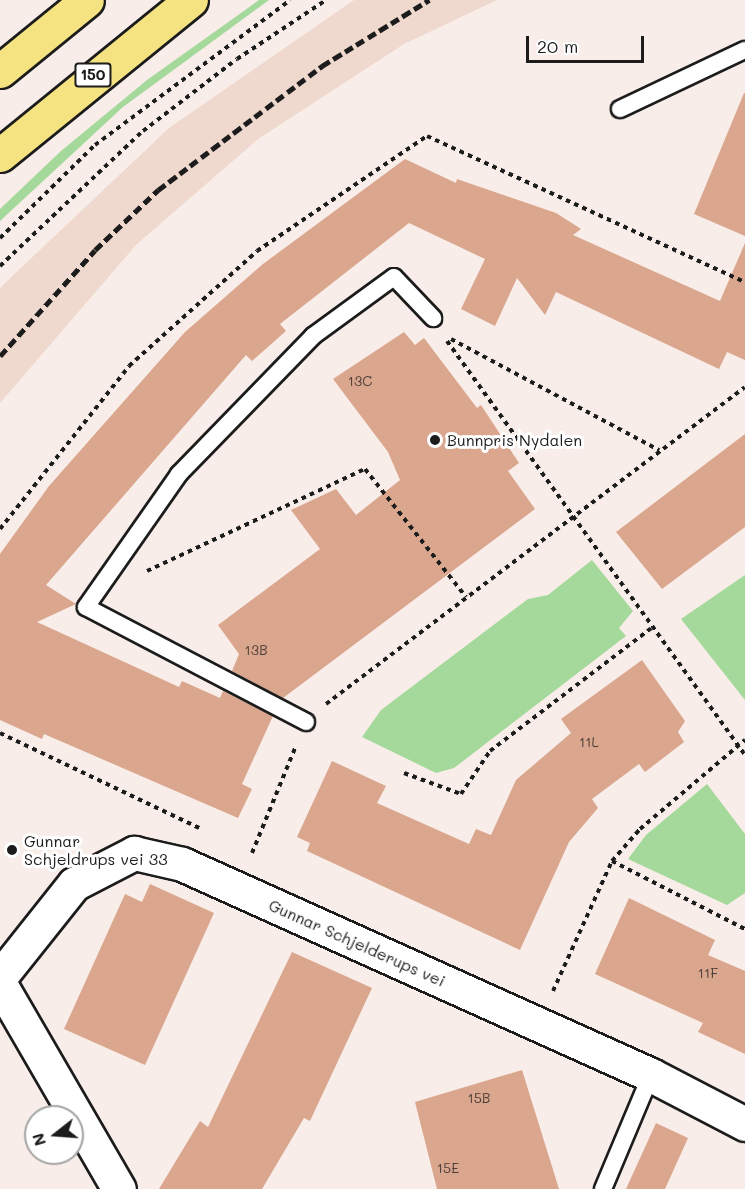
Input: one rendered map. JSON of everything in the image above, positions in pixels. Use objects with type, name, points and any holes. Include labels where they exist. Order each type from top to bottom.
[{"type":"highway","points":[[0,71],[87,0]]},
{"type":"highway","name":"150","points":[[0,155],[191,0]]},
{"type":"street","name":"Gunnar Schjelderups vei","points":[[0,977],[74,884],[134,853],[182,864],[651,1075],[745,1124]]},
{"type":"street","points":[[0,984],[119,1189]]},
{"type":"lane","points":[[620,109],[745,50]]},
{"type":"lane","points":[[306,722],[86,607],[179,474],[313,336],[394,277],[433,318]]},
{"type":"lane","points":[[603,1189],[651,1075]]},
{"type":"path","points":[[0,238],[95,145],[290,0]]},
{"type":"path","points":[[0,266],[143,131],[237,59],[326,0]]},
{"type":"path","points":[[0,530],[129,366],[257,251],[427,136],[745,282]]},
{"type":"path","points":[[658,450],[442,334],[577,518],[745,755]]},
{"type":"path","points":[[252,853],[306,722],[355,676],[577,518],[658,450],[745,387]]},
{"type":"path","points":[[95,596],[365,469],[466,597]]},
{"type":"path","points":[[404,773],[461,794],[490,751],[654,627]]},
{"type":"path","points":[[551,995],[612,861],[640,829],[745,740]]},
{"type":"path","points":[[612,861],[745,929]]},
{"type":"shaded area","points":[[354,0],[497,0],[404,44],[258,139],[136,245],[0,403],[0,289],[5,283],[169,128]]},
{"type":"green space","points":[[259,0],[269,0],[123,107],[0,221],[0,209],[61,151],[147,80]]},
{"type":"green space","points":[[592,560],[633,611],[619,628],[626,636],[454,768],[436,773],[362,737],[381,710],[528,599],[548,595]]},
{"type":"green space","points":[[745,575],[745,700],[681,619]]},
{"type":"green space","points":[[707,784],[745,834],[745,893],[727,905],[628,859],[646,835]]},
{"type":"building","points":[[745,93],[745,236],[694,214]]},
{"type":"building","points":[[405,159],[456,183],[457,179],[556,213],[581,229],[573,235],[720,301],[745,243],[745,360],[727,352],[719,369],[556,292],[545,315],[517,278],[495,326],[461,309],[485,259],[409,223],[280,324],[286,331],[252,361],[246,355],[46,585],[76,604],[37,622],[179,687],[182,681],[220,698],[223,691],[273,716],[242,784],[252,789],[238,818],[44,734],[42,739],[0,720],[0,554],[49,486],[185,332],[263,264]]},
{"type":"building","points":[[404,332],[415,345],[424,338],[477,408],[481,405],[519,463],[508,471],[535,509],[283,698],[232,671],[239,654],[218,625],[320,549],[291,510],[336,489],[356,515],[400,480],[388,452],[333,379]]},
{"type":"building","points":[[745,434],[745,527],[662,589],[616,532]]},
{"type":"building","points":[[642,660],[685,721],[678,732],[684,742],[645,772],[639,764],[592,799],[598,808],[569,842],[520,950],[307,851],[310,843],[297,837],[332,761],[386,786],[377,803],[469,844],[476,829],[491,835],[516,780],[571,733],[561,719]]},
{"type":"building","points":[[150,884],[214,913],[145,1065],[64,1029],[125,894],[142,902]]},
{"type":"building","points":[[629,898],[715,940],[708,955],[745,971],[745,1054],[698,1032],[703,1023],[595,974]]},
{"type":"building","points":[[292,952],[372,988],[310,1121],[304,1118],[262,1189],[159,1189],[200,1121],[208,1127]]},
{"type":"building","points":[[522,1070],[559,1189],[437,1189],[415,1102]]},
{"type":"building","points":[[656,1123],[688,1138],[665,1189],[626,1189]]},
{"type":"railway","points":[[0,356],[95,250],[158,190],[322,66],[429,0]]},
{"type":"place","name":"Bunnpris Nydalen","points":[[435,440]]},
{"type":"place","name":"Gunnar Schjeldrups vei 33","points":[[12,850]]}]
